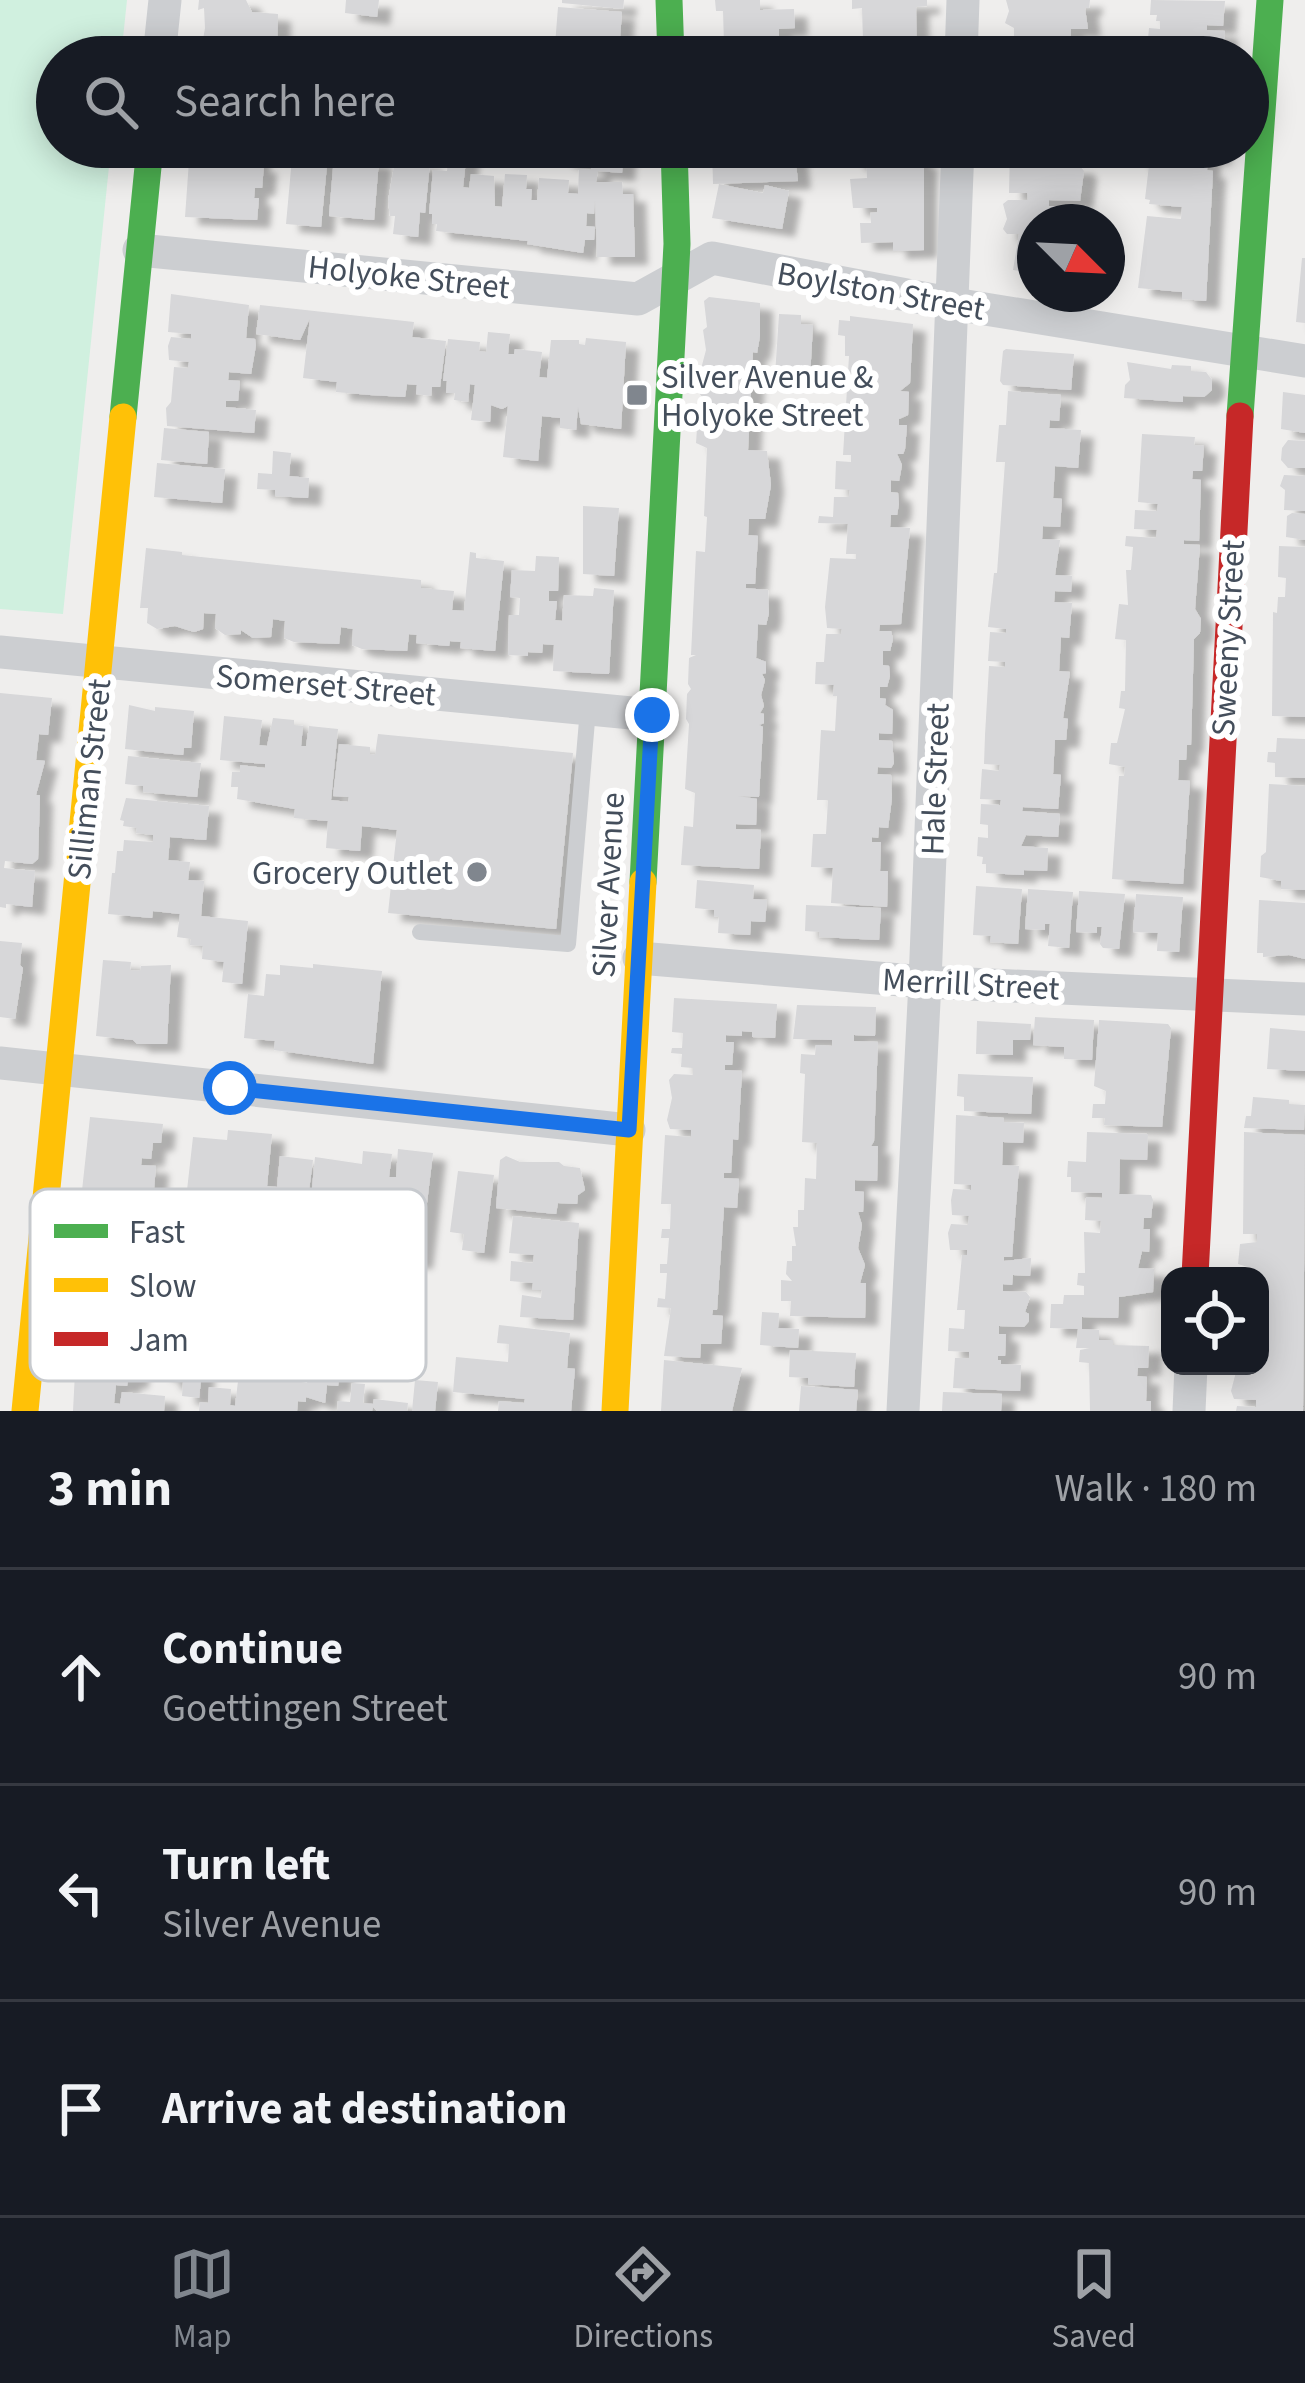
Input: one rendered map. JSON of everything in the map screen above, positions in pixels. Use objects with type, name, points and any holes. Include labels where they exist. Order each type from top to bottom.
[{"type":"street","points":[[162,36],[166,0]]},
{"type":"street","points":[[669,0],[670,36]]},
{"type":"street","points":[[962,36],[963,0]]},
{"type":"street","name":"Sweeny Street","points":[[1267,36],[1270,0]]},
{"type":"street","name":"Silliman Street","points":[[47,1189],[148,168]]},
{"type":"street","name":"Silver Avenue","points":[[615,1411],[675,279],[674,168]]},
{"type":"street","name":"Hale Street","points":[[903,1411],[926,982],[957,168]]},
{"type":"street","name":"Sweeny Street","points":[[1195,1267],[1243,351],[1257,168]]},
{"type":"street","name":"Holyoke Street","points":[[139,250],[638,298],[675,279]]},
{"type":"street","name":"Boylston Street","points":[[675,279],[712,259],[1305,362]]},
{"type":"street","name":"Somerset Street","points":[[0,652],[652,715]]},
{"type":"street","name":"Merrill Street","points":[[638,958],[926,982],[1305,999]]},
{"type":"street","points":[[0,1064],[629,1130]]},
{"type":"street","name":"Silliman Street","points":[[25,1411],[30,1361]]},
{"type":"street","points":[[1189,1411],[1191,1375]]},
{"type":"lane","points":[[419,932],[568,944],[588,709]]},
{"type":"green space","points":[[0,0],[127,0],[123,36],[36,36],[36,168],[109,168],[63,614],[0,609]]},
{"type":"building","points":[[199,0],[246,0],[252,12],[278,14],[277,36],[204,36],[204,8],[198,10]]},
{"type":"building","points":[[346,0],[379,0],[377,17],[345,13]]},
{"type":"building","points":[[562,0],[624,0],[623,9]]},
{"type":"building","points":[[715,0],[760,0],[760,10],[794,9],[795,28],[779,29],[779,36],[724,36],[723,11],[716,11]]},
{"type":"building","points":[[852,0],[927,0],[927,6],[916,7],[917,36],[863,36],[862,8],[852,9]]},
{"type":"building","points":[[1006,0],[1090,0],[1085,8],[1088,29],[1071,29],[1071,36],[1014,36],[1014,28],[1005,23]]},
{"type":"building","points":[[1151,0],[1225,1],[1223,26],[1207,25],[1207,30],[1225,31],[1225,36],[1148,36],[1149,28],[1160,29],[1157,15],[1150,15]]},
{"type":"building","points":[[558,7],[622,12],[620,36],[556,36]]},
{"type":"building","points":[[188,168],[264,168],[262,188],[255,188],[257,220],[185,217]]},
{"type":"building","points":[[291,168],[327,168],[321,227],[286,224]]},
{"type":"building","points":[[333,168],[378,168],[374,220],[329,216]]},
{"type":"building","points":[[394,168],[430,168],[418,237],[393,234],[395,216],[390,216]]},
{"type":"building","points":[[465,168],[463,187],[469,188],[471,174],[494,176],[495,206],[502,207],[505,174],[527,175],[526,189],[532,189],[531,200],[537,200],[539,178],[569,180],[568,193],[578,194],[579,169],[622,168],[622,173],[598,171],[596,182],[622,182],[623,194],[633,194],[635,257],[597,257],[595,201],[586,226],[595,227],[594,240],[585,240],[583,253],[528,241],[436,231],[437,224],[432,224],[433,170]]},
{"type":"building","points":[[713,168],[796,168],[798,181],[713,184]]},
{"type":"building","points":[[866,168],[924,168],[924,250],[893,251],[893,242],[861,243],[860,223],[871,223],[870,213],[877,208],[853,208],[850,179],[867,178]]},
{"type":"building","points":[[1010,168],[1084,171],[1080,201],[1017,204],[1017,234],[1007,234],[1003,204],[1028,200],[1027,193],[1009,193]]},
{"type":"building","points":[[1149,168],[1213,171],[1206,301],[1182,299],[1182,292],[1138,288],[1147,216],[1181,219],[1182,207],[1149,204],[1145,199]]},
{"type":"building","points":[[719,184],[763,193],[765,185],[789,191],[782,229],[712,218]]},
{"type":"building","points":[[1305,258],[1305,323],[1296,322]]},
{"type":"building","points":[[171,294],[249,305],[246,338],[255,339],[256,345],[251,374],[229,372],[228,380],[240,381],[238,401],[226,401],[226,407],[256,410],[254,433],[167,426],[174,367],[188,368],[189,362],[169,360],[168,346],[171,337],[191,339],[191,334],[168,332]]},
{"type":"building","points":[[709,297],[760,303],[748,450],[767,451],[771,485],[765,519],[749,519],[748,535],[758,536],[755,584],[746,584],[746,588],[768,590],[769,613],[766,625],[758,624],[756,658],[766,662],[760,713],[764,723],[759,725],[763,727],[759,797],[738,796],[757,799],[756,825],[736,824],[736,829],[761,830],[759,869],[681,865],[684,826],[693,827],[695,793],[685,789],[686,719],[689,658],[696,655],[691,655],[696,551],[705,552],[707,517],[707,448],[696,443],[702,423],[697,419],[706,350],[704,301]]},
{"type":"building","points":[[260,305],[414,322],[412,337],[446,341],[440,387],[432,387],[431,396],[416,394],[417,385],[407,384],[405,397],[370,395],[336,392],[337,382],[303,378],[310,318],[300,340],[256,334]]},
{"type":"building","points":[[779,314],[801,315],[801,324],[813,325],[810,377],[775,375]]},
{"type":"building","points":[[850,316],[913,324],[910,383],[900,391],[909,392],[908,415],[899,419],[899,425],[907,425],[905,449],[897,454],[902,465],[899,481],[891,480],[891,492],[898,493],[899,504],[890,527],[910,528],[901,624],[880,625],[879,631],[891,631],[893,639],[890,651],[883,651],[883,665],[889,666],[890,676],[887,687],[880,687],[880,698],[893,710],[892,734],[879,733],[879,740],[892,741],[894,763],[891,768],[878,767],[877,774],[891,775],[892,798],[888,828],[879,827],[878,838],[872,837],[872,842],[881,842],[880,871],[888,871],[887,907],[831,903],[833,868],[811,867],[813,834],[826,834],[828,800],[817,800],[821,730],[835,731],[837,696],[833,696],[834,685],[815,684],[816,662],[824,662],[826,634],[841,634],[842,629],[827,628],[830,558],[856,559],[856,554],[846,554],[848,524],[818,523],[819,516],[833,517],[834,497],[849,497],[850,490],[835,489],[836,461],[851,462],[851,455],[843,455],[849,356],[845,356],[845,336],[838,335],[839,320],[850,321]]},
{"type":"building","points":[[488,332],[510,334],[508,354],[515,349],[542,352],[539,377],[547,378],[551,340],[579,340],[585,345],[586,338],[626,342],[621,429],[581,424],[578,407],[576,430],[560,428],[560,418],[542,416],[538,461],[503,457],[508,406],[491,405],[490,422],[471,420],[475,385],[470,384],[468,402],[454,400],[455,393],[446,393],[447,381],[443,381],[448,339],[480,342],[479,351],[486,352]]},
{"type":"building","points":[[1006,349],[1074,354],[1071,390],[1003,385]]},
{"type":"building","points":[[1127,362],[1171,369],[1172,365],[1191,366],[1191,371],[1206,372],[1212,390],[1204,397],[1183,396],[1183,402],[1124,398],[1130,380]]},
{"type":"building","points":[[1008,391],[1061,395],[1059,421],[1050,420],[1049,428],[1081,430],[1078,468],[1055,466],[1053,498],[1062,499],[1060,527],[1043,526],[1042,539],[1060,540],[1055,575],[1072,576],[1071,592],[1055,591],[1054,602],[1072,603],[1069,638],[1061,637],[1059,671],[1070,672],[1063,718],[1068,719],[1066,740],[1055,740],[1053,774],[1061,775],[1058,809],[1023,807],[1022,811],[1060,814],[1058,837],[1026,835],[1021,846],[1048,848],[1047,871],[1024,870],[1024,875],[986,873],[983,857],[977,856],[978,837],[988,838],[988,825],[980,824],[981,804],[1000,805],[1001,800],[980,799],[982,769],[999,771],[1000,765],[984,764],[989,666],[1005,667],[1005,662],[988,661],[990,632],[1006,633],[1006,629],[988,627],[1005,462],[996,462],[999,425],[1006,425]]},
{"type":"building","points":[[1283,392],[1305,395],[1305,433],[1281,429]]},
{"type":"building","points":[[164,428],[209,432],[207,464],[161,460]]},
{"type":"building","points":[[1142,434],[1195,437],[1194,445],[1204,446],[1202,471],[1193,471],[1192,479],[1201,480],[1199,541],[1184,540],[1184,544],[1200,545],[1195,609],[1201,619],[1200,633],[1194,639],[1191,745],[1187,745],[1186,760],[1179,760],[1178,780],[1190,781],[1183,884],[1112,879],[1119,776],[1124,776],[1125,767],[1109,764],[1111,743],[1117,743],[1125,709],[1119,708],[1121,691],[1125,691],[1126,640],[1115,639],[1119,604],[1128,605],[1126,570],[1131,570],[1133,547],[1125,546],[1126,536],[1156,538],[1157,530],[1134,529],[1135,510],[1157,511],[1158,504],[1138,502]]},
{"type":"building","points":[[1288,440],[1305,441],[1305,468],[1288,468],[1281,460]]},
{"type":"building","points":[[273,451],[291,453],[289,476],[309,478],[308,498],[275,496],[275,490],[257,489],[258,473],[272,474]]},
{"type":"building","points":[[157,463],[225,469],[222,503],[154,497]]},
{"type":"building","points":[[1284,475],[1305,476],[1305,511],[1284,510],[1285,490],[1280,486]]},
{"type":"building","points":[[583,506],[619,508],[614,576],[583,574]]},
{"type":"building","points":[[1305,514],[1305,540],[1286,537],[1287,516]]},
{"type":"building","points":[[1279,546],[1305,547],[1305,717],[1272,716],[1273,612],[1277,613],[1278,597],[1285,597],[1286,578],[1278,577]]},
{"type":"building","points":[[146,548],[421,580],[421,588],[454,591],[452,610],[464,611],[470,552],[476,558],[504,561],[495,651],[460,648],[461,642],[450,641],[449,646],[416,643],[417,635],[409,634],[407,651],[362,649],[352,645],[353,629],[341,627],[339,644],[294,642],[284,638],[285,621],[273,619],[271,637],[253,638],[241,630],[241,634],[225,635],[215,628],[216,614],[204,613],[203,629],[157,629],[147,623],[148,608],[140,608]]},
{"type":"building","points":[[536,556],[559,557],[558,591],[549,591],[549,601],[557,601],[555,620],[562,621],[564,595],[593,596],[594,588],[614,590],[609,674],[553,671],[554,645],[543,644],[542,653],[508,655],[509,615],[519,615],[520,598],[510,597],[512,570],[535,571]]},
{"type":"building","points":[[0,693],[52,698],[48,735],[39,734],[36,760],[45,761],[36,795],[40,795],[38,859],[32,864],[5,861],[4,868],[35,871],[32,907],[0,907]]},
{"type":"building","points":[[129,705],[194,711],[191,748],[184,748],[183,755],[125,749]]},
{"type":"building","name":"Grocery Outlet","points":[[224,716],[262,720],[259,745],[267,746],[273,718],[303,726],[301,746],[306,746],[309,726],[338,729],[331,800],[348,802],[349,797],[333,796],[339,744],[370,747],[370,754],[375,755],[378,734],[573,753],[556,929],[388,913],[397,830],[362,826],[360,851],[326,848],[328,821],[294,818],[295,809],[237,799],[238,787],[231,787],[232,772],[240,772],[240,765],[265,768],[265,764],[220,760]]},
{"type":"building","points":[[1277,738],[1305,739],[1305,778],[1275,777],[1275,763],[1267,762],[1268,752],[1276,752]]},
{"type":"building","points":[[128,756],[201,763],[197,797],[143,792],[143,786],[125,784]]},
{"type":"building","points":[[1269,784],[1305,786],[1305,890],[1281,889],[1281,881],[1260,877]]},
{"type":"building","points":[[126,798],[209,806],[206,840],[170,837],[168,860],[190,862],[188,880],[204,881],[201,916],[248,921],[242,984],[222,982],[224,962],[202,959],[203,946],[177,937],[180,914],[153,911],[152,918],[108,914],[117,851],[123,851],[124,840],[153,842],[153,835],[123,826],[120,820]]},
{"type":"building","points":[[697,880],[754,885],[753,899],[767,900],[765,922],[751,921],[750,935],[718,933],[719,917],[714,910],[695,908]]},
{"type":"building","points":[[976,886],[1022,889],[1018,944],[973,935]]},
{"type":"building","points":[[1028,889],[1073,892],[1069,948],[1048,946],[1050,924],[1045,924],[1045,930],[1025,929]]},
{"type":"building","points":[[1079,891],[1125,894],[1119,949],[1103,948],[1102,927],[1097,927],[1097,933],[1076,932]]},
{"type":"building","points":[[1136,894],[1183,897],[1179,952],[1157,951],[1158,933],[1133,932]]},
{"type":"building","points":[[1259,900],[1305,903],[1305,959],[1257,953]]},
{"type":"building","points":[[806,905],[881,908],[879,940],[819,937],[820,932],[805,931]]},
{"type":"building","points":[[0,941],[22,943],[15,1019],[0,1017]]},
{"type":"building","points":[[103,960],[131,962],[130,970],[140,971],[141,966],[171,965],[167,1044],[96,1036]]},
{"type":"building","points":[[313,964],[382,971],[373,1064],[274,1050],[275,1041],[244,1038],[248,994],[264,996],[266,974],[280,975],[280,965],[313,968]]},
{"type":"building","points":[[674,998],[777,1004],[775,1038],[752,1037],[752,1032],[742,1031],[742,1036],[726,1035],[726,1042],[734,1042],[732,1065],[725,1065],[725,1070],[742,1071],[738,1140],[733,1139],[731,1173],[724,1173],[724,1178],[739,1179],[737,1208],[724,1207],[717,1310],[712,1315],[723,1316],[721,1344],[701,1344],[700,1358],[664,1356],[671,1308],[657,1307],[658,1298],[665,1299],[667,1273],[660,1273],[660,1264],[667,1264],[669,1238],[661,1238],[662,1229],[670,1229],[671,1204],[661,1204],[665,1135],[691,1137],[691,1130],[670,1129],[667,1120],[672,1098],[669,1080],[674,1074],[693,1075],[693,1068],[681,1067],[682,1054],[671,1053],[672,1048],[682,1048],[683,1033],[672,1032]]},
{"type":"building","points":[[797,1005],[876,1007],[875,1036],[854,1035],[854,1041],[878,1042],[871,1146],[878,1146],[877,1181],[855,1180],[855,1191],[864,1192],[863,1212],[858,1212],[862,1225],[858,1248],[865,1265],[860,1283],[866,1283],[865,1318],[790,1316],[791,1301],[781,1301],[781,1280],[792,1281],[786,1274],[787,1261],[792,1261],[792,1246],[796,1246],[793,1227],[798,1227],[798,1210],[804,1210],[805,1178],[816,1179],[817,1143],[802,1142],[805,1074],[800,1073],[801,1054],[815,1055],[816,1045],[832,1046],[832,1040],[793,1039]]},
{"type":"building","points":[[1035,1017],[1094,1020],[1092,1060],[1064,1059],[1064,1047],[1033,1045]]},
{"type":"building","points":[[1099,1020],[1168,1024],[1171,1028],[1162,1127],[1104,1125],[1105,1118],[1092,1118],[1093,1104],[1105,1104],[1106,1091],[1094,1086]]},
{"type":"building","points":[[977,1021],[1031,1024],[1030,1040],[1013,1040],[1013,1055],[976,1054]]},
{"type":"building","points":[[1270,1028],[1305,1031],[1305,1071],[1267,1069]]},
{"type":"building","points":[[958,1074],[1033,1077],[1031,1114],[964,1111],[964,1097],[957,1096]]},
{"type":"building","points":[[1253,1097],[1305,1105],[1304,1130],[1244,1128]]},
{"type":"building","points":[[956,1115],[1024,1123],[1023,1143],[1003,1142],[1002,1165],[1019,1166],[1012,1257],[1004,1261],[1031,1258],[1030,1276],[1013,1275],[1012,1285],[1003,1284],[1003,1291],[1026,1292],[1029,1321],[1024,1327],[999,1326],[999,1334],[1006,1334],[1005,1356],[998,1356],[1001,1364],[1021,1365],[1020,1391],[953,1388],[955,1358],[969,1358],[969,1352],[948,1351],[949,1328],[964,1329],[965,1310],[957,1310],[962,1255],[967,1250],[950,1250],[948,1233],[951,1224],[968,1225],[969,1216],[952,1215],[951,1200],[953,1189],[971,1190],[971,1185],[954,1184]]},
{"type":"building","points":[[90,1117],[163,1124],[161,1143],[153,1143],[151,1159],[142,1158],[141,1165],[156,1166],[154,1189],[82,1189]]},
{"type":"building","points":[[228,1130],[272,1134],[267,1186],[277,1187],[280,1156],[313,1160],[309,1189],[187,1189],[193,1137],[227,1140]]},
{"type":"building","points":[[1087,1132],[1148,1134],[1147,1160],[1120,1159],[1119,1194],[1151,1195],[1153,1200],[1151,1218],[1144,1218],[1143,1229],[1150,1229],[1149,1252],[1142,1251],[1138,1268],[1154,1269],[1153,1292],[1119,1297],[1118,1318],[1082,1317],[1082,1329],[1099,1330],[1099,1340],[1113,1340],[1113,1345],[1149,1346],[1148,1368],[1138,1368],[1137,1376],[1147,1377],[1146,1401],[1151,1401],[1151,1411],[1090,1411],[1089,1363],[1079,1362],[1080,1350],[1090,1348],[1076,1348],[1078,1329],[1050,1328],[1051,1304],[1063,1304],[1064,1295],[1084,1295],[1084,1286],[1077,1285],[1078,1273],[1085,1273],[1084,1232],[1100,1233],[1101,1221],[1085,1220],[1086,1197],[1102,1198],[1102,1193],[1071,1192],[1071,1177],[1067,1177],[1068,1161],[1086,1162]]},
{"type":"building","points":[[1244,1132],[1305,1135],[1303,1411],[1236,1411],[1237,1406],[1256,1407],[1256,1400],[1234,1399],[1235,1375],[1269,1375],[1269,1267],[1238,1264],[1240,1244],[1257,1242],[1257,1234],[1243,1234]]},
{"type":"building","points":[[398,1149],[433,1153],[426,1211],[426,1189],[312,1189],[315,1157],[362,1164],[363,1151],[392,1154],[389,1177],[396,1177]]},
{"type":"building","points":[[506,1156],[520,1162],[559,1162],[580,1168],[585,1190],[577,1204],[558,1203],[556,1214],[496,1208],[500,1160]]},
{"type":"building","points":[[458,1171],[494,1175],[484,1253],[462,1250],[464,1234],[450,1232]]},
{"type":"building","points":[[513,1216],[579,1223],[573,1320],[520,1317],[522,1295],[541,1298],[542,1290],[532,1290],[533,1283],[510,1281],[511,1261],[533,1263],[534,1255],[509,1253]]},
{"type":"building","points":[[762,1312],[779,1313],[778,1328],[799,1329],[798,1348],[760,1345]]},
{"type":"building","points":[[499,1325],[570,1333],[567,1368],[575,1369],[571,1411],[498,1411],[499,1401],[524,1403],[525,1399],[453,1392],[456,1357],[508,1362],[509,1344],[497,1343]]},
{"type":"building","points":[[790,1350],[856,1353],[854,1387],[808,1384],[808,1378],[789,1377]]},
{"type":"building","points":[[664,1360],[742,1368],[732,1411],[661,1411]]},
{"type":"building","points":[[75,1381],[128,1381],[127,1386],[116,1385],[114,1403],[120,1404],[122,1392],[165,1396],[164,1411],[73,1411]]},
{"type":"building","points":[[167,1381],[201,1381],[199,1398],[182,1396],[183,1382]]},
{"type":"building","points":[[238,1381],[339,1381],[338,1386],[327,1385],[325,1403],[306,1397],[306,1402],[298,1401],[297,1411],[199,1411],[200,1402],[208,1403],[209,1387],[231,1389],[230,1405],[235,1406]]},
{"type":"building","points":[[415,1381],[438,1382],[435,1411],[412,1411]]},
{"type":"building","points":[[352,1383],[365,1384],[363,1403],[373,1404],[374,1399],[408,1403],[407,1411],[373,1407],[372,1411],[337,1411],[338,1401],[350,1402]]},
{"type":"building","points":[[801,1386],[858,1390],[856,1411],[799,1411]]},
{"type":"building","points":[[943,1392],[1002,1394],[1001,1411],[942,1411]]},
{"type":"traffic: fast","points":[[669,0],[670,36]]},
{"type":"traffic: fast","points":[[1267,36],[1270,0]]},
{"type":"traffic: fast","points":[[123,417],[148,168]]},
{"type":"traffic: fast","points":[[643,882],[677,244],[675,168]]},
{"type":"traffic: fast","points":[[1240,416],[1258,168]]},
{"type":"traffic: slow","points":[[47,1189],[123,417]]},
{"type":"traffic: slow","points":[[615,1411],[643,882]]},
{"type":"traffic: slow","points":[[25,1411],[30,1360]]},
{"type":"traffic: jam","points":[[1195,1267],[1240,416]]},
{"type":"place","name":"Silver Avenue & Holyoke Street","points":[[637,395]]},
{"type":"place","name":"Grocery Outlet","points":[[477,872]]},
{"type":"route","points":[[230,1088],[629,1130],[652,715]]}]
